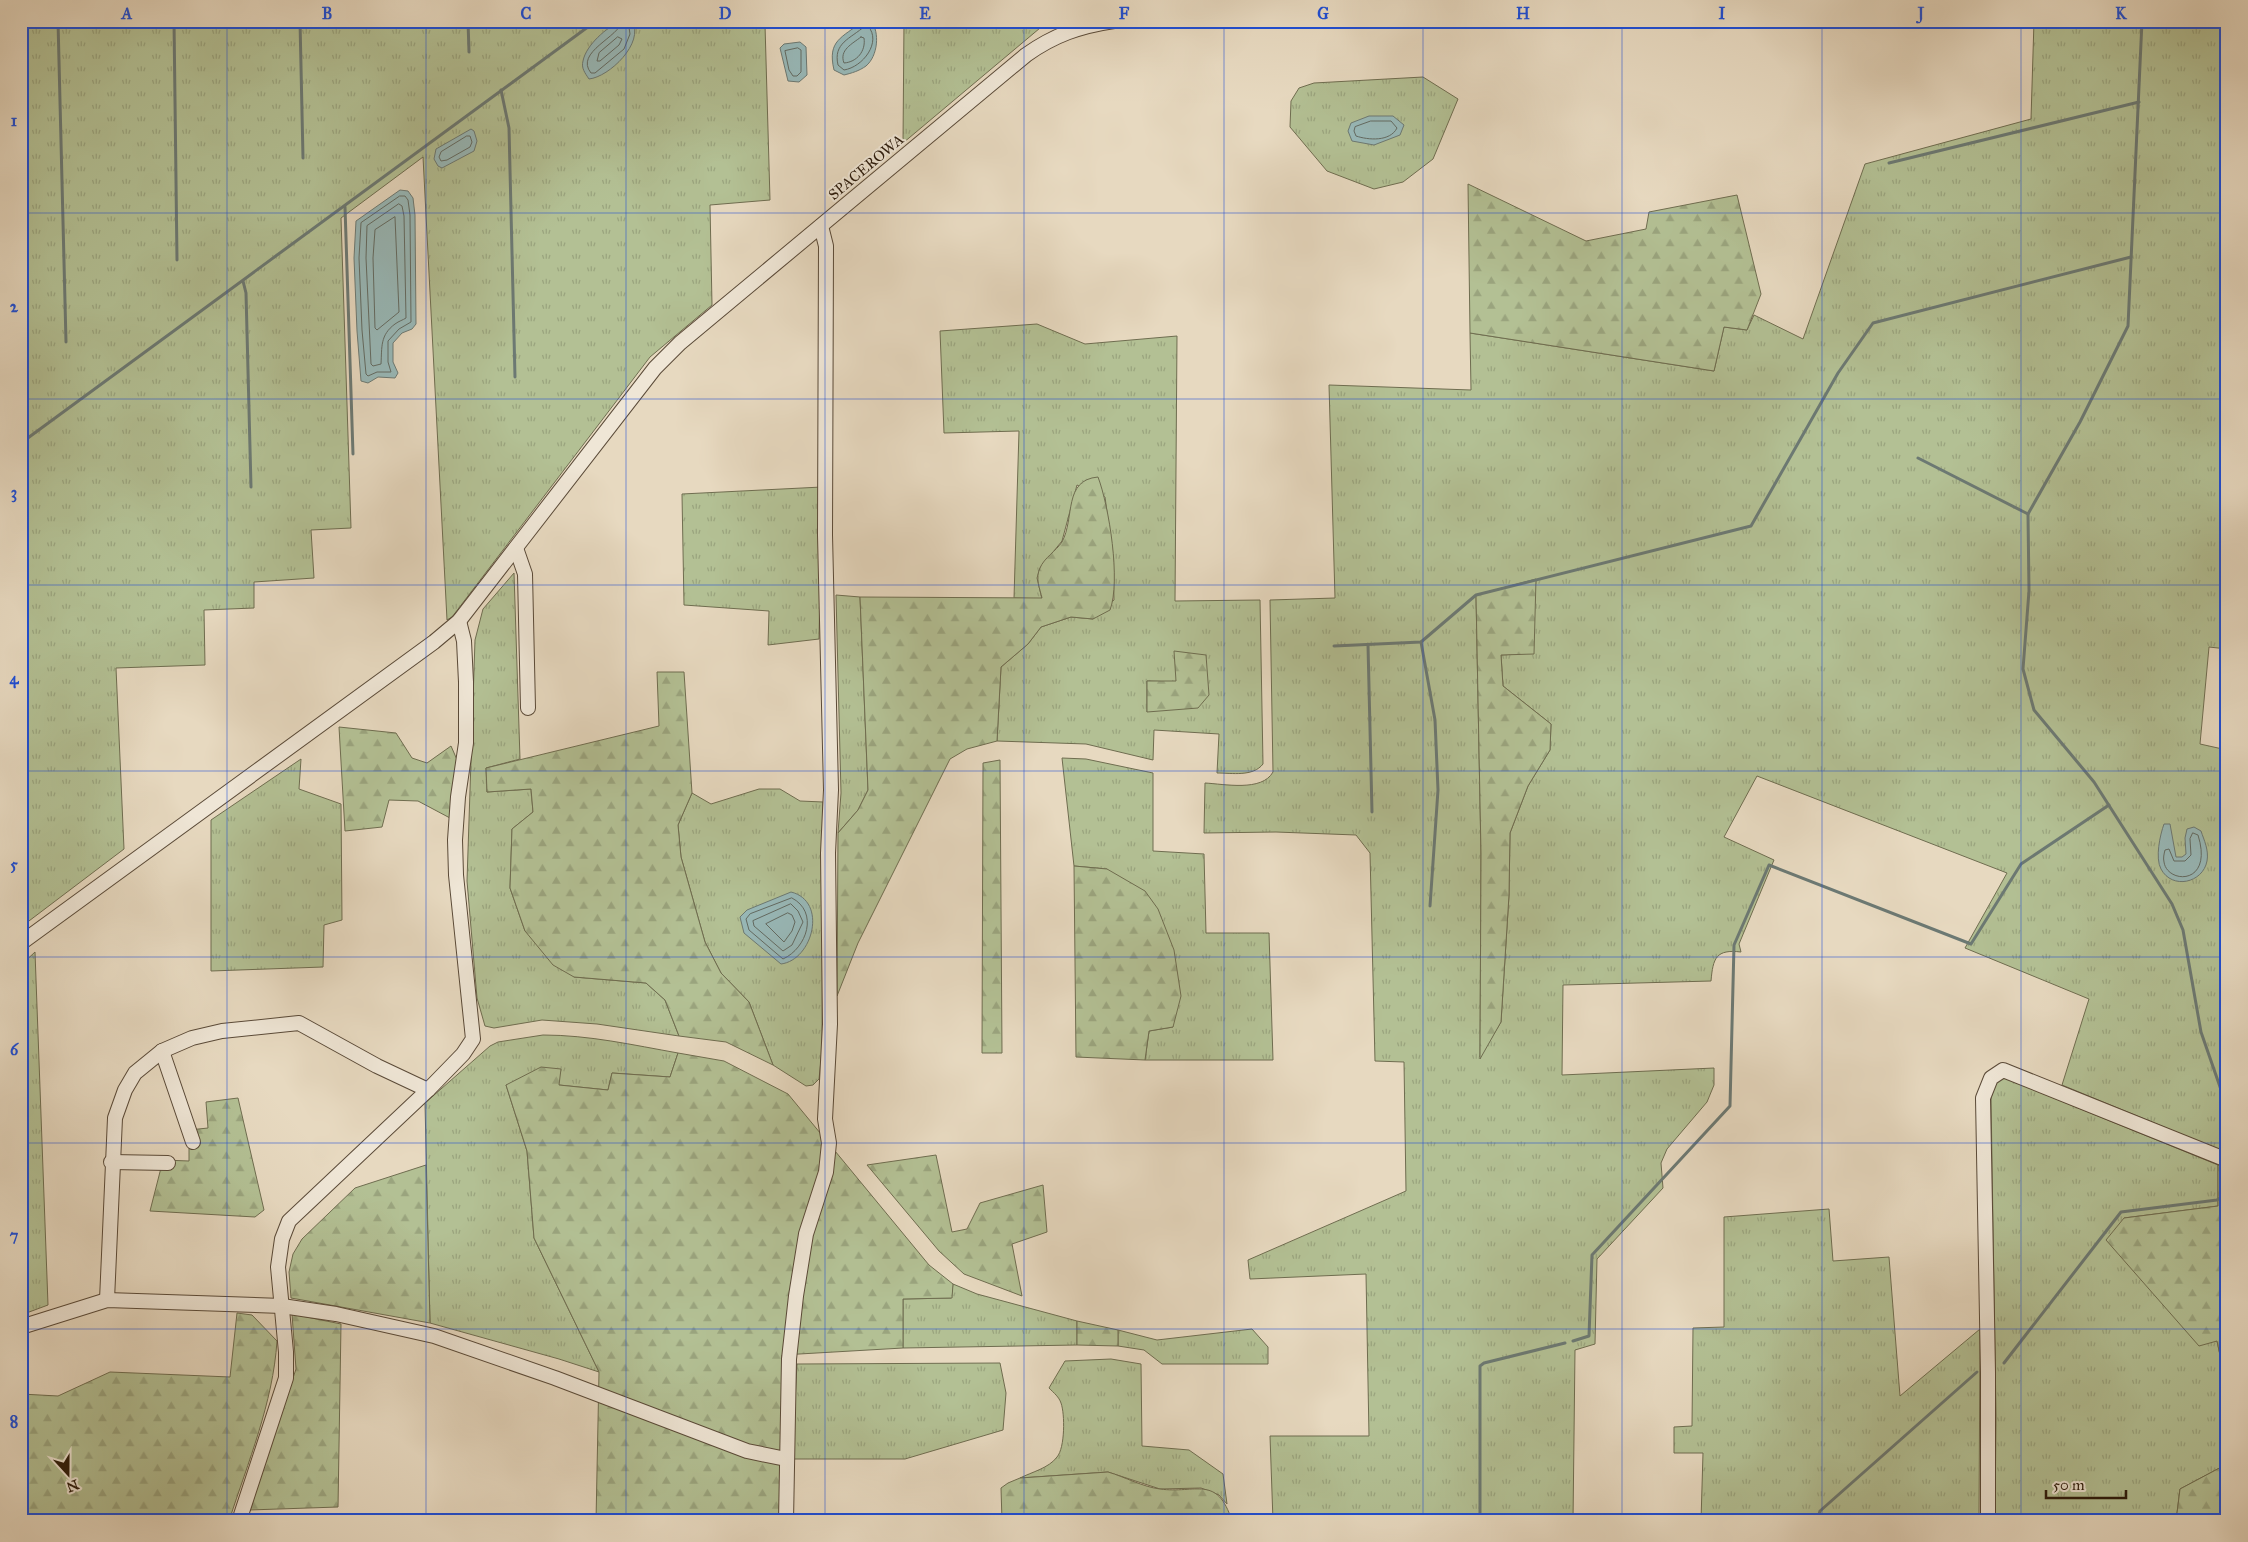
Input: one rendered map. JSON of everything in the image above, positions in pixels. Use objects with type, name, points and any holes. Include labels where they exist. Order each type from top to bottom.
[{"type":"street","name":"SPACEROWA","points":[[21,943],[434,642],[458,621],[655,368],[680,343],[1046,41],[1088,25],[1114,21]]},
{"type":"street","points":[[786,1521],[789,1359],[796,1296],[806,1234],[826,1172],[829,1144],[825,1119],[830,1024],[828,853],[832,790],[825,535],[826,246],[821,226]]},
{"type":"street","points":[[516,548],[525,574],[528,708]]},
{"type":"street","points":[[239,1521],[286,1378],[286,1352],[278,1267],[282,1239],[290,1221],[428,1090],[463,1054],[473,1039],[456,875],[455,840],[458,797],[466,743],[464,641],[458,621]]},
{"type":"street","points":[[107,1300],[115,1118],[124,1090],[135,1074],[162,1051],[192,1038],[222,1031],[300,1023],[377,1066],[428,1090]]},
{"type":"street","points":[[162,1051],[193,1142]]},
{"type":"street","points":[[1988,1521],[1988,1373],[1983,1098],[1991,1078],[2003,1070],[2227,1160]]},
{"type":"street","points":[[112,1162],[168,1163]]},
{"type":"street","points":[[21,1327],[107,1300],[282,1306],[336,1314],[434,1336],[556,1378],[747,1451],[786,1458]]},
{"type":"green space","points":[[21,21],[843,21],[765,25],[770,200],[710,205],[712,305],[650,357],[452,617],[447,620],[423,157],[341,218],[351,528],[311,530],[314,578],[254,582],[254,608],[204,610],[205,665],[116,668],[124,849],[21,927]]},
{"type":"green space","points":[[904,21],[1057,21],[1046,23],[903,143]]},
{"type":"green space","points":[[2034,21],[2227,21],[2227,649],[2209,647],[2200,744],[2227,750],[2227,1153],[2062,1085],[2089,999],[1965,948],[2007,873],[1757,776],[1724,837],[1774,860],[1739,944],[1741,952],[1726,952],[1717,957],[1713,966],[1711,981],[1563,985],[1562,1075],[1714,1068],[1714,1085],[1707,1102],[1667,1149],[1661,1163],[1663,1188],[1597,1259],[1595,1344],[1575,1350],[1573,1521],[1273,1521],[1270,1436],[1369,1436],[1366,1274],[1250,1279],[1248,1260],[1406,1191],[1404,1062],[1375,1061],[1370,853],[1356,835],[1276,832],[1204,833],[1205,783],[1252,785],[1268,778],[1273,772],[1270,600],[1335,598],[1329,385],[1471,390],[1470,333],[1714,371],[1724,327],[1747,330],[1754,315],[1803,339],[1865,164],[2031,119]],"holes":[[[1476,595],[1534,653],[1501,655],[1503,686],[1551,724],[1550,750],[1528,786],[1510,833],[1509,895],[1501,1022],[1480,1057],[1481,854]]]},
{"type":"green space","points":[[1423,77],[1458,99],[1433,159],[1403,182],[1374,189],[1327,171],[1290,127],[1291,101],[1299,88],[1314,83]]},
{"type":"green space","points":[[1468,184],[1586,241],[1646,229],[1649,212],[1737,195],[1761,294],[1747,330],[1724,327],[1714,371],[1470,333]]},
{"type":"green space","points":[[1037,324],[1085,344],[1177,336],[1175,601],[1260,600],[1263,764],[1259,768],[1248,773],[1217,773],[1219,734],[1154,730],[1153,760],[1086,744],[997,741],[1001,667],[1028,644],[1041,627],[1071,617],[1093,619],[1114,600],[1113,557],[1105,497],[1077,485],[1062,541],[1040,568],[1037,578],[1042,599],[1014,598],[1019,431],[944,433],[940,331]],"holes":[[[1147,681],[1176,682],[1147,712]]]},
{"type":"green space","points":[[1098,477],[1110,524],[1114,563],[1113,597],[1110,610],[1093,619],[1071,617],[1041,627],[1028,644],[1001,667],[997,741],[967,749],[950,759],[858,943],[837,996],[838,833],[858,810],[868,790],[860,597],[1042,598],[1038,576],[1042,564],[1062,542],[1072,502],[1079,485],[1087,480]]},
{"type":"green space","points":[[822,487],[819,639],[768,645],[769,611],[684,605],[682,494]]},
{"type":"green space","points":[[514,573],[520,759],[486,768],[487,792],[531,789],[533,812],[512,829],[510,888],[525,931],[574,977],[646,983],[665,1000],[679,1036],[597,1024],[542,1020],[494,1028],[485,1026],[477,998],[467,881],[475,640],[483,609]]},
{"type":"green space","points":[[1536,579],[1534,654],[1501,655],[1503,686],[1551,724],[1550,750],[1528,786],[1510,833],[1509,895],[1501,1022],[1480,1059],[1481,854],[1476,595]]},
{"type":"green space","points":[[836,595],[860,597],[868,790],[858,810],[838,833],[841,793]]},
{"type":"green space","points":[[1174,651],[1206,655],[1209,695],[1198,708],[1147,712],[1147,681],[1176,681]]},
{"type":"green space","points":[[657,672],[684,672],[692,793],[678,825],[681,857],[705,942],[721,973],[749,1002],[773,1065],[726,1042],[679,1036],[665,1000],[646,983],[574,977],[553,965],[525,931],[510,888],[512,829],[533,812],[531,789],[487,792],[486,768],[659,726]]},
{"type":"green space","points":[[339,727],[396,733],[412,758],[427,763],[451,746],[458,762],[450,818],[418,801],[389,800],[382,827],[345,831]]},
{"type":"green space","points":[[1062,758],[1086,759],[1153,773],[1153,851],[1204,854],[1206,933],[1269,933],[1273,1060],[1145,1060],[1149,1031],[1173,1027],[1107,869],[1074,866]]},
{"type":"green space","points":[[301,759],[299,789],[341,804],[342,920],[324,925],[323,967],[211,971],[211,820]]},
{"type":"green space","points":[[1000,760],[1002,1053],[982,1053],[983,763]]},
{"type":"green space","points":[[759,789],[780,789],[800,801],[823,802],[822,1051],[819,1079],[813,1085],[806,1086],[773,1065],[749,1002],[721,973],[705,942],[681,857],[678,825],[692,793],[711,804]]},
{"type":"green space","points":[[1074,866],[1107,869],[1145,891],[1158,909],[1174,950],[1181,996],[1173,1027],[1149,1031],[1145,1060],[1076,1057]]},
{"type":"green space","points":[[35,952],[48,1305],[21,1315],[21,965]]},
{"type":"green space","points":[[543,1035],[594,1039],[678,1053],[670,1077],[612,1073],[608,1090],[559,1085],[506,1085],[527,1151],[534,1238],[599,1372],[430,1323],[425,1103],[490,1046],[498,1042]]},
{"type":"green space","points":[[678,1053],[724,1061],[788,1094],[929,1265],[953,1284],[952,1298],[903,1299],[903,1348],[782,1355],[782,1521],[596,1521],[599,1372],[534,1238],[527,1151],[506,1085],[541,1067],[561,1069],[559,1085],[608,1090],[612,1073],[670,1077]]},
{"type":"green space","points":[[2005,1078],[2218,1165],[2218,1206],[2124,1218],[2217,1341],[2227,1388],[2227,1464],[2180,1489],[2176,1521],[1995,1521],[1996,1415],[1991,1098],[1996,1081]]},
{"type":"green space","points":[[238,1098],[264,1210],[255,1217],[150,1211],[163,1160],[189,1161],[189,1130],[208,1128],[206,1102]]},
{"type":"green space","points":[[936,1155],[952,1232],[967,1229],[980,1203],[1043,1185],[1047,1232],[1012,1244],[1022,1296],[964,1274],[939,1251],[867,1165]]},
{"type":"green space","points":[[426,1165],[430,1323],[291,1298],[289,1272],[293,1254],[302,1239],[355,1188]]},
{"type":"green space","points":[[2218,1165],[2227,1168],[2227,1388],[2217,1341],[2199,1346],[2106,1240],[2124,1218],[2218,1206]]},
{"type":"green space","points":[[1829,1209],[1833,1261],[1889,1257],[1900,1396],[1980,1329],[1979,1521],[1701,1521],[1703,1453],[1674,1453],[1674,1427],[1692,1426],[1693,1328],[1724,1327],[1724,1217]]},
{"type":"green space","points":[[953,1284],[977,1294],[1077,1321],[1077,1345],[903,1348],[903,1299],[951,1298]]},
{"type":"green space","points":[[237,1313],[252,1315],[277,1341],[275,1364],[265,1410],[229,1521],[22,1521],[21,1394],[58,1396],[110,1372],[230,1377]]},
{"type":"green space","points":[[292,1314],[341,1324],[338,1507],[249,1510],[296,1369]]},
{"type":"green space","points":[[1077,1321],[1118,1330],[1118,1346],[1077,1345]]},
{"type":"green space","points":[[1252,1329],[1268,1347],[1268,1364],[1162,1364],[1144,1350],[1118,1346],[1118,1330],[1157,1340]]},
{"type":"green space","points":[[1111,1359],[1141,1364],[1142,1446],[1189,1450],[1223,1474],[1227,1504],[1219,1495],[1201,1488],[1160,1489],[1108,1472],[1020,1478],[1050,1464],[1060,1453],[1064,1431],[1062,1408],[1059,1399],[1049,1388],[1065,1361]]},
{"type":"green space","points":[[1000,1363],[1006,1393],[1003,1430],[905,1459],[792,1459],[797,1364]]},
{"type":"green space","points":[[2227,1464],[2227,1521],[2176,1521],[2180,1489]]},
{"type":"green space","points":[[1108,1472],[1154,1488],[1173,1490],[1204,1489],[1212,1492],[1226,1506],[1232,1521],[1002,1521],[1001,1488],[1008,1483],[1020,1478]]},
{"type":"water","points":[[621,21],[632,21],[635,30],[634,39],[623,58],[615,66],[597,77],[589,79],[583,66],[588,49],[604,32]]},
{"type":"water","points":[[863,21],[871,21],[876,31],[877,37],[873,56],[870,62],[863,68],[844,75],[834,70],[832,60],[835,46],[843,36]]},
{"type":"water","points":[[800,42],[806,47],[807,75],[799,82],[788,81],[780,48],[784,44]]},
{"type":"water","points":[[1369,116],[1393,116],[1404,125],[1400,135],[1374,145],[1352,141],[1348,131],[1351,123]]},
{"type":"water","points":[[471,129],[474,131],[477,141],[474,151],[442,168],[438,166],[434,159],[436,149]]},
{"type":"water","points":[[400,190],[408,191],[413,198],[415,215],[416,324],[412,329],[402,333],[393,343],[393,362],[398,373],[395,378],[378,377],[368,383],[361,381],[357,331],[354,258],[356,221]]},
{"type":"water","points":[[2164,824],[2170,824],[2176,857],[2182,857],[2186,854],[2185,838],[2187,829],[2194,827],[2201,831],[2207,849],[2207,861],[2204,869],[2194,879],[2187,881],[2172,880],[2161,869],[2158,853]]},
{"type":"water","points":[[791,892],[803,898],[810,906],[813,918],[812,930],[808,942],[801,952],[792,960],[781,964],[744,933],[740,917],[747,910]]},
{"type":"waterway","points":[[58,21],[66,342]]},
{"type":"waterway","points":[[174,21],[177,260]]},
{"type":"waterway","points":[[300,21],[303,158]]},
{"type":"waterway","points":[[468,21],[469,52]]},
{"type":"waterway","points":[[21,443],[596,21]]},
{"type":"waterway","points":[[2142,21],[2128,326],[2080,422],[2028,514],[2029,591],[2023,669],[2034,710],[2094,782],[2172,904],[2183,930],[2201,1032],[2227,1107]]},
{"type":"waterway","points":[[501,90],[509,128],[515,377]]},
{"type":"waterway","points":[[1889,163],[2139,102]]},
{"type":"waterway","points":[[345,207],[353,454]]},
{"type":"waterway","points":[[1334,646],[1421,642],[1476,595],[1751,526],[1838,373],[1873,323],[2131,257]]},
{"type":"waterway","points":[[243,281],[246,293],[251,487]]},
{"type":"waterway","points":[[1918,458],[2028,514]]},
{"type":"waterway","points":[[1421,642],[1435,720],[1438,790],[1430,906]]},
{"type":"waterway","points":[[1368,645],[1372,812]]},
{"type":"waterway","points":[[1573,1341],[1589,1336],[1592,1255],[1730,1106],[1734,945],[1769,865],[1971,944],[2021,864],[2109,805]]},
{"type":"waterway","points":[[2225,1170],[2227,1185]]},
{"type":"waterway","points":[[2004,1363],[2121,1212],[2217,1200],[2227,1193]]},
{"type":"waterway","points":[[1480,1521],[1480,1366],[1484,1363],[1565,1343]]},
{"type":"waterway","points":[[1817,1521],[1820,1511],[1977,1372]]}]
